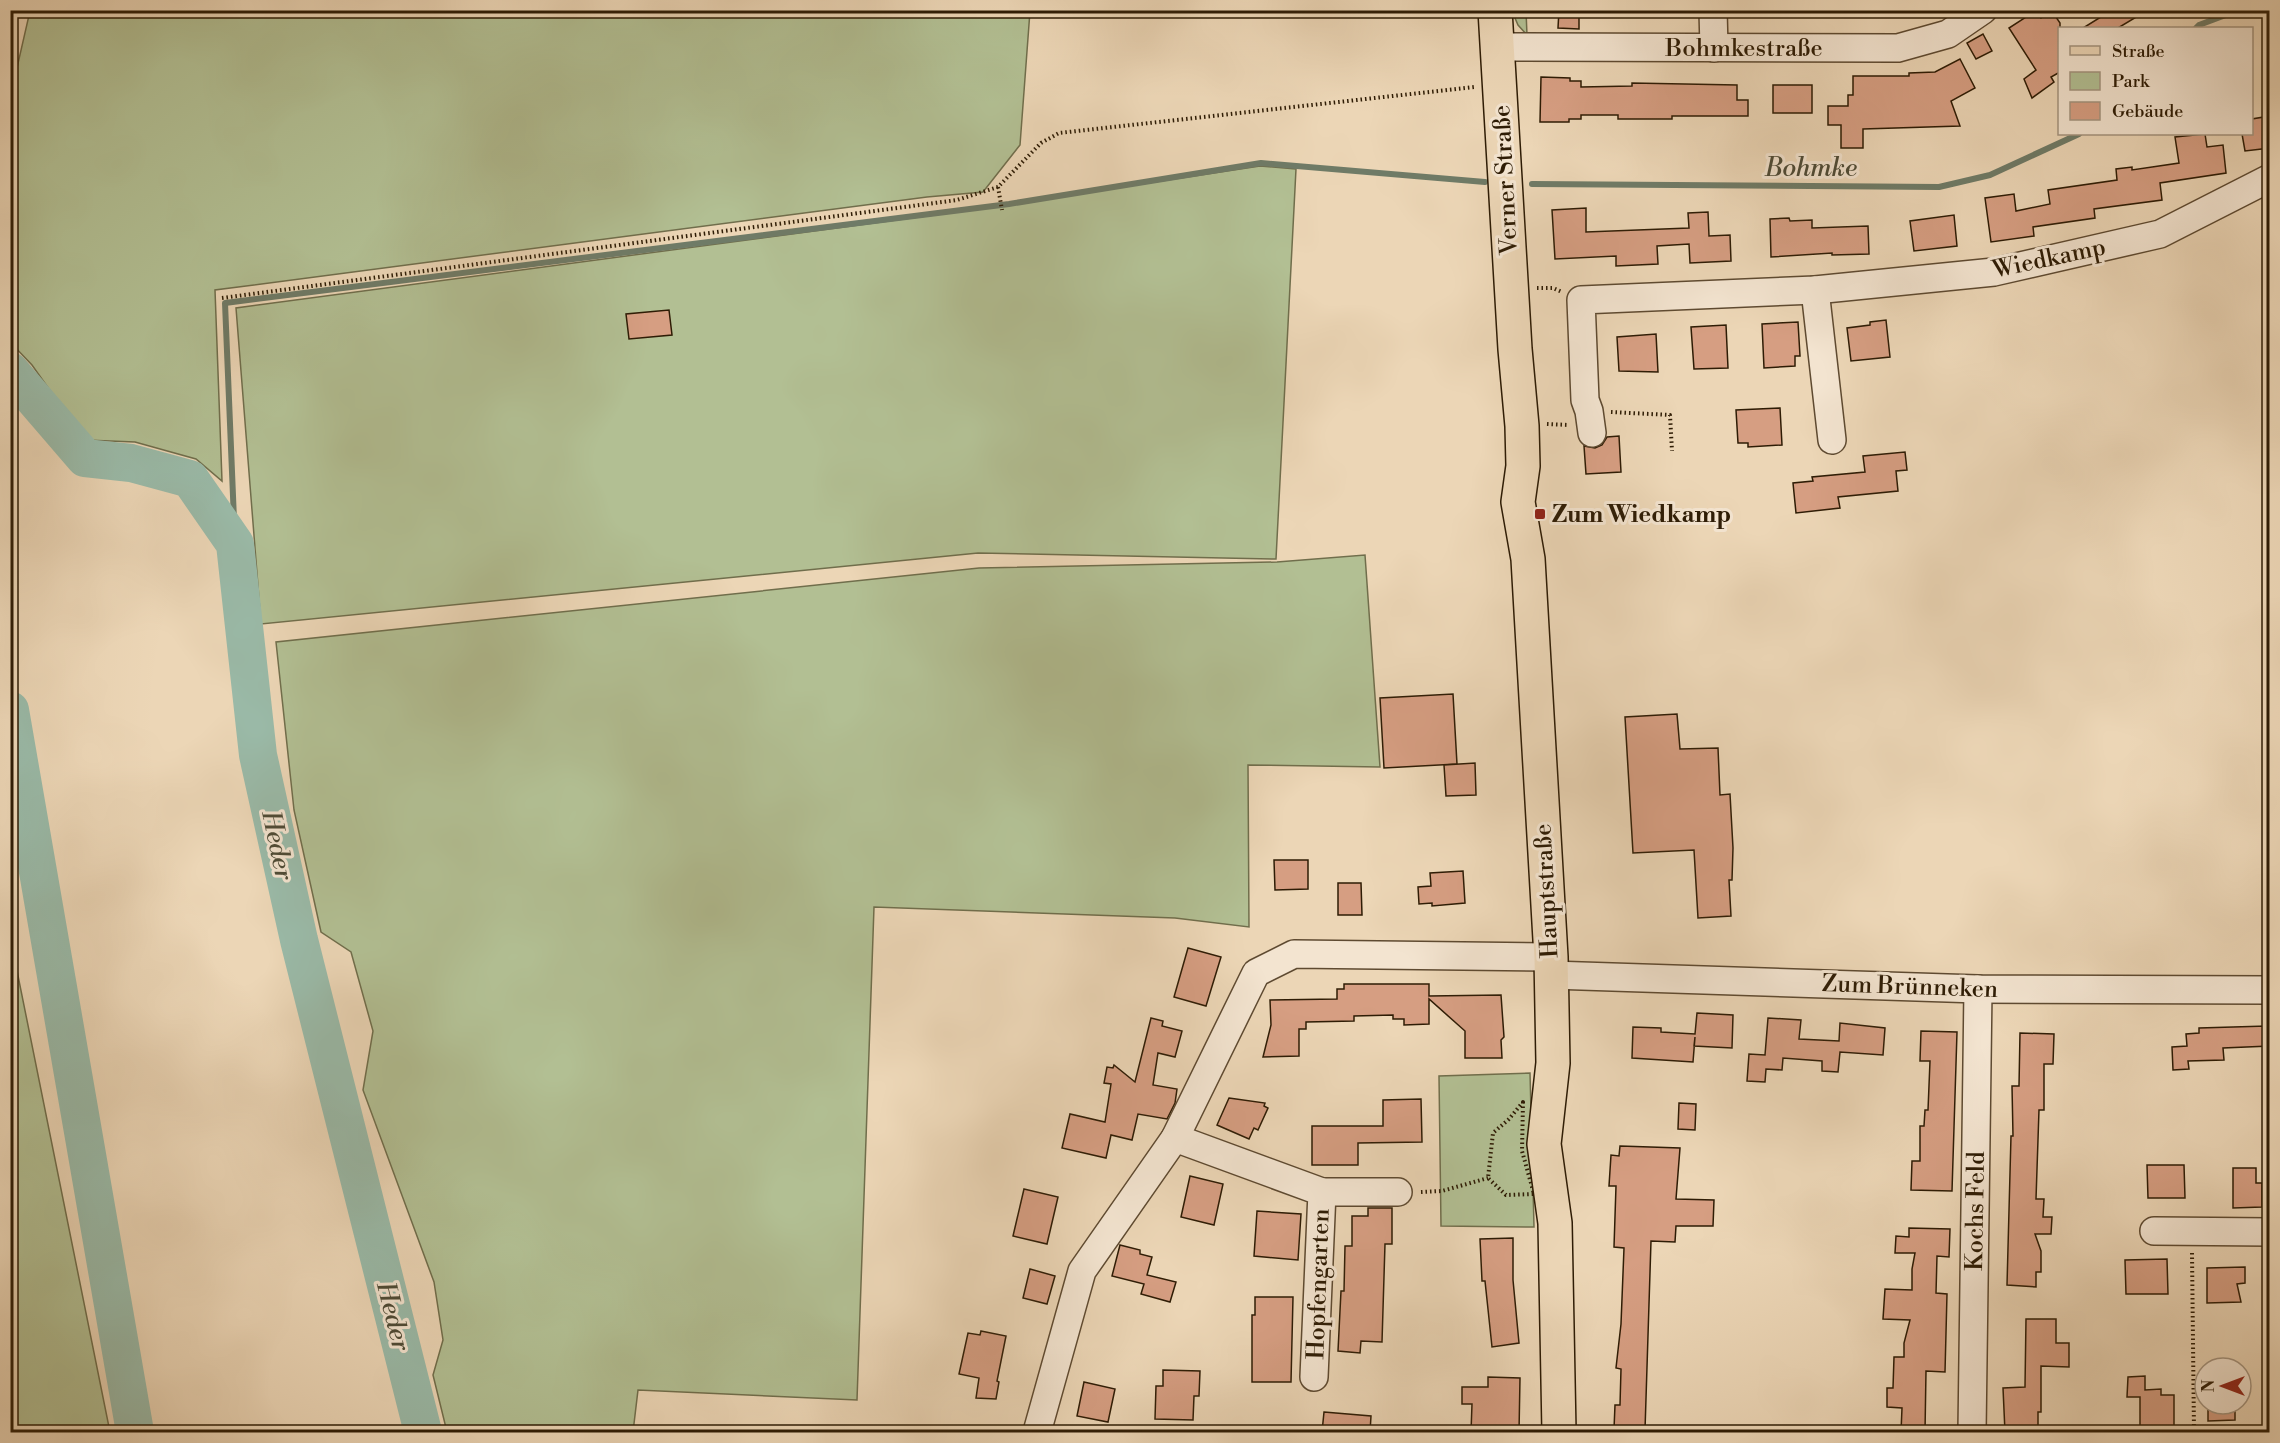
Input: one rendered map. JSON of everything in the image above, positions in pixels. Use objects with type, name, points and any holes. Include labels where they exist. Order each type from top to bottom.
[{"type":"main road","name":"Verner Straße","points":[[1495,10],[1515,350]]},
{"type":"main road","name":"Hauptstraße","points":[[1515,350],[1523,466],[1518,502],[1528,559],[1551,966],[1553,1063],[1544,1144],[1556,1223],[1559,1432]]},
{"type":"street","points":[[1713,10],[1714,48]]},
{"type":"street","name":"Bohmkestraße","points":[[1497,47],[1898,48],[1948,34],[1983,10]]},
{"type":"street","name":"Wiedkamp","points":[[1581,300],[1815,290],[1995,272],[2160,234],[2270,178]]},
{"type":"street","points":[[1815,290],[1832,440]]},
{"type":"street","points":[[1581,300],[1588,415]]},
{"type":"street","name":"Zum Brünneken","points":[[1037,1432],[1082,1271],[1175,1138],[1256,973],[1294,954],[1978,989],[2270,990]]},
{"type":"street","name":"Kochs Feld","points":[[1972,1432],[1978,989]]},
{"type":"street","name":"Hopfengarten","points":[[1175,1138],[1322,1192],[1398,1192]]},
{"type":"street","name":"Hopfengarten","points":[[1314,1377],[1322,1192]]},
{"type":"street","points":[[2154,1232],[2270,1232]]},
{"type":"path","points":[[222,298],[957,200],[998,187],[1041,143],[1059,132],[1499,84]]},
{"type":"path","points":[[998,187],[1002,210]]},
{"type":"path","points":[[1531,288],[1553,288],[1581,300]]},
{"type":"path","points":[[1588,415],[1670,415],[1672,451]]},
{"type":"path","points":[[1488,1178],[1493,1133],[1523,1102]]},
{"type":"path","points":[[1398,1192],[1442,1191],[1488,1178]]},
{"type":"path","points":[[1488,1178],[1506,1195],[1534,1194]]},
{"type":"path","points":[[2192,1232],[2194,1432]]},
{"type":"green space","points":[[30,10],[1030,11],[1020,145],[983,192],[927,197],[215,290],[222,481],[196,459],[135,442],[85,440],[32,365],[11,343],[11,94]]},
{"type":"green space","points":[[1512,11],[1526,11],[1527,35],[1518,25]]},
{"type":"green space","points":[[1260,166],[1296,169],[1276,559],[978,553],[261,624],[236,308],[964,211]]},
{"type":"green space","points":[[1365,555],[1380,767],[1248,765],[1249,927],[1175,918],[874,907],[857,1400],[638,1390],[633,1432],[447,1432],[433,1375],[443,1340],[434,1282],[363,1090],[373,1031],[351,952],[321,932],[294,810],[276,642],[979,568],[1277,562]]},
{"type":"green space","points":[[11,941],[110,1432],[11,1432]]},
{"type":"green space","points":[[1530,1073],[1534,1227],[1441,1226],[1439,1076]]},
{"type":"building","points":[[1559,10],[1579,10],[1579,29],[1558,28]]},
{"type":"building","points":[[2037,10],[2041,18],[2052,11],[2060,23],[2058,27],[2058,73],[2051,77],[2054,82],[2032,98],[2024,79],[2036,70],[2009,28]]},
{"type":"building","points":[[2112,10],[2148,10],[2120,27],[2085,27]]},
{"type":"building","points":[[1983,34],[1992,51],[1976,59],[1967,43]]},
{"type":"building","points":[[1960,59],[1975,88],[1951,101],[1960,126],[1863,129],[1863,148],[1841,148],[1841,125],[1828,125],[1828,106],[1848,106],[1848,95],[1853,95],[1853,76],[1909,76],[1909,73],[1935,72]]},
{"type":"building","points":[[1541,77],[1570,78],[1570,81],[1581,81],[1581,87],[1632,86],[1632,83],[1737,85],[1737,100],[1748,100],[1748,116],[1618,119],[1618,115],[1581,115],[1581,119],[1569,119],[1569,122],[1540,122]]},
{"type":"building","points":[[1773,85],[1812,85],[1812,113],[1773,113]]},
{"type":"building","points":[[2270,116],[2270,148],[2245,151],[2242,135],[2253,135],[2253,119]]},
{"type":"building","points":[[2205,135],[2207,147],[2223,145],[2226,173],[2160,183],[2162,200],[2094,209],[2095,218],[2033,227],[2034,236],[1991,242],[1985,198],[2014,194],[2016,211],[2050,204],[2048,190],[2117,180],[2116,169],[2132,167],[2132,170],[2179,163],[2175,137]]},
{"type":"building","points":[[1586,208],[1586,232],[1689,228],[1688,213],[1708,212],[1709,236],[1730,235],[1731,261],[1690,263],[1689,244],[1657,246],[1658,264],[1616,266],[1616,256],[1555,259],[1552,210]]},
{"type":"building","points":[[1954,215],[1957,246],[1914,251],[1910,221]]},
{"type":"building","points":[[1789,218],[1790,221],[1812,220],[1812,228],[1868,226],[1869,254],[1832,255],[1832,253],[1771,257],[1770,219]]},
{"type":"building","points":[[669,310],[672,335],[629,339],[626,314]]},
{"type":"building","points":[[1886,320],[1890,357],[1851,361],[1847,328]]},
{"type":"building","points":[[1798,322],[1800,356],[1795,356],[1795,366],[1764,368],[1762,324]]},
{"type":"building","points":[[1726,325],[1728,368],[1694,369],[1691,327]]},
{"type":"building","points":[[1656,334],[1658,372],[1619,371],[1617,337]]},
{"type":"building","points":[[1780,408],[1782,445],[1748,447],[1748,443],[1738,443],[1736,410]]},
{"type":"building","points":[[1619,436],[1621,472],[1586,474],[1584,446],[1595,448],[1602,445],[1607,437]]},
{"type":"building","points":[[1905,452],[1907,470],[1896,471],[1898,491],[1838,497],[1840,508],[1796,513],[1793,483],[1813,481],[1812,477],[1865,472],[1863,456]]},
{"type":"building","points":[[1453,694],[1457,764],[1384,768],[1380,698]]},
{"type":"building","points":[[1677,714],[1680,749],[1718,748],[1720,795],[1730,794],[1733,848],[1732,880],[1729,880],[1731,916],[1698,918],[1694,850],[1633,853],[1625,717]]},
{"type":"building","points":[[1475,763],[1476,795],[1446,796],[1444,765]]},
{"type":"building","points":[[1274,860],[1308,860],[1308,889],[1275,890]]},
{"type":"building","points":[[1463,871],[1465,903],[1432,906],[1432,903],[1419,904],[1418,887],[1431,886],[1430,873]]},
{"type":"building","points":[[1338,883],[1361,883],[1362,915],[1338,915]]},
{"type":"building","points":[[1188,948],[1221,957],[1206,1006],[1174,997]]},
{"type":"building","points":[[1344,984],[1429,984],[1429,996],[1501,995],[1504,1037],[1501,1040],[1502,1058],[1465,1058],[1465,1031],[1429,999],[1429,1024],[1404,1025],[1404,1019],[1393,1019],[1393,1015],[1354,1016],[1354,1021],[1306,1022],[1306,1029],[1299,1029],[1299,1056],[1263,1057],[1271,1025],[1270,1000],[1337,999],[1337,989],[1344,989]]},
{"type":"building","points":[[1697,1013],[1733,1015],[1732,1048],[1694,1046],[1693,1062],[1632,1058],[1633,1027],[1661,1028],[1661,1032],[1695,1034]]},
{"type":"building","points":[[1151,1018],[1163,1021],[1162,1026],[1182,1031],[1175,1057],[1158,1053],[1153,1085],[1177,1089],[1175,1103],[1167,1119],[1138,1114],[1132,1140],[1111,1135],[1106,1158],[1062,1148],[1070,1114],[1105,1122],[1111,1084],[1104,1083],[1107,1067],[1113,1068],[1114,1065],[1135,1082]]},
{"type":"building","points":[[1768,1018],[1801,1020],[1799,1039],[1839,1041],[1840,1023],[1885,1028],[1883,1055],[1840,1052],[1838,1072],[1822,1071],[1822,1061],[1783,1058],[1782,1070],[1766,1069],[1765,1082],[1747,1081],[1749,1054],[1765,1055]]},
{"type":"building","points":[[2267,1026],[2267,1030],[2270,1030],[2270,1046],[2223,1048],[2224,1060],[2188,1061],[2189,1069],[2173,1070],[2172,1047],[2187,1046],[2186,1034],[2199,1033],[2199,1028]]},
{"type":"building","points":[[1921,1031],[1957,1032],[1952,1191],[1911,1190],[1912,1161],[1920,1161],[1920,1126],[1924,1126],[1925,1110],[1928,1110],[1930,1061],[1920,1061]]},
{"type":"building","points":[[2020,1033],[2054,1034],[2053,1064],[2044,1064],[2044,1110],[2039,1110],[2036,1199],[2044,1199],[2043,1217],[2052,1217],[2051,1234],[2035,1234],[2041,1251],[2041,1272],[2036,1272],[2036,1287],[2007,1285],[2011,1136],[2013,1136],[2012,1086],[2019,1086]]},
{"type":"building","points":[[1229,1098],[1265,1103],[1264,1106],[1268,1108],[1258,1130],[1254,1128],[1249,1139],[1217,1125]]},
{"type":"building","points":[[1421,1099],[1422,1142],[1358,1143],[1358,1165],[1312,1165],[1312,1126],[1383,1126],[1383,1100]]},
{"type":"building","points":[[1679,1103],[1696,1104],[1695,1130],[1678,1129]]},
{"type":"building","points":[[1620,1146],[1680,1148],[1676,1199],[1714,1200],[1713,1226],[1676,1226],[1675,1242],[1651,1241],[1645,1430],[1614,1429],[1615,1405],[1620,1405],[1621,1369],[1616,1368],[1621,1324],[1624,1248],[1614,1247],[1616,1186],[1609,1186],[1611,1155],[1619,1156]]},
{"type":"building","points":[[2147,1165],[2184,1165],[2185,1198],[2148,1198]]},
{"type":"building","points":[[2233,1168],[2256,1168],[2256,1183],[2262,1183],[2262,1207],[2233,1208]]},
{"type":"building","points":[[1190,1176],[1223,1184],[1214,1225],[1181,1217]]},
{"type":"building","points":[[1024,1189],[1058,1197],[1047,1244],[1013,1236]]},
{"type":"building","points":[[1368,1208],[1392,1208],[1392,1244],[1385,1244],[1382,1342],[1361,1341],[1360,1353],[1338,1351],[1341,1291],[1344,1291],[1345,1246],[1352,1246],[1352,1216],[1368,1216]]},
{"type":"building","points":[[1257,1211],[1301,1214],[1298,1260],[1254,1256]]},
{"type":"building","points":[[1909,1228],[1950,1229],[1949,1257],[1937,1256],[1936,1293],[1947,1294],[1945,1372],[1926,1371],[1925,1432],[1901,1432],[1902,1408],[1887,1407],[1887,1388],[1893,1388],[1894,1357],[1904,1357],[1904,1343],[1910,1320],[1883,1319],[1885,1289],[1912,1290],[1915,1253],[1895,1253],[1896,1236],[1909,1237]]},
{"type":"building","points":[[1513,1238],[1513,1280],[1519,1343],[1492,1347],[1485,1281],[1482,1281],[1480,1239]]},
{"type":"building","points":[[1120,1245],[1140,1250],[1140,1254],[1152,1257],[1147,1275],[1176,1282],[1170,1302],[1141,1294],[1144,1284],[1112,1276]]},
{"type":"building","points":[[2167,1259],[2168,1294],[2126,1294],[2125,1260]]},
{"type":"building","points":[[2245,1267],[2245,1283],[2237,1284],[2241,1302],[2207,1303],[2207,1268]]},
{"type":"building","points":[[1030,1269],[1055,1276],[1047,1304],[1023,1298]]},
{"type":"building","points":[[1255,1297],[1293,1297],[1291,1382],[1252,1382],[1252,1315],[1255,1315]]},
{"type":"building","points":[[2026,1319],[2056,1319],[2056,1343],[2069,1343],[2069,1367],[2041,1366],[2041,1412],[2038,1412],[2038,1432],[2005,1432],[2003,1388],[2025,1387]]},
{"type":"building","points":[[981,1331],[1006,1336],[997,1381],[999,1382],[996,1399],[976,1398],[979,1378],[959,1374],[968,1333],[980,1335]]},
{"type":"building","points":[[1163,1370],[1200,1371],[1199,1396],[1194,1396],[1193,1420],[1155,1419],[1156,1386],[1163,1386]]},
{"type":"building","points":[[2145,1376],[2145,1390],[2161,1389],[2161,1395],[2174,1395],[2174,1427],[2140,1428],[2140,1397],[2127,1397],[2128,1377]]},
{"type":"building","points":[[1488,1377],[1520,1378],[1519,1432],[1471,1432],[1472,1404],[1462,1404],[1462,1387],[1488,1387]]},
{"type":"building","points":[[1084,1382],[1115,1389],[1108,1422],[1077,1416]]},
{"type":"building","points":[[1324,1412],[1371,1416],[1370,1432],[1322,1432]]},
{"type":"building","points":[[2208,1416],[2235,1416],[2235,1420],[2208,1421]]},
{"type":"waterway","name":"Bohmke","points":[[2197,27],[2239,10]]},
{"type":"waterway","name":"Bohmke","points":[[1532,184],[1939,187],[1990,175],[2077,135]]},
{"type":"waterway","points":[[235,544],[225,303],[1009,204],[1261,163],[1485,182]]},
{"type":"waterway","name":"Heder","points":[[10,371],[85,458],[131,463],[190,479],[235,544],[258,755],[299,940],[423,1432]]},
{"type":"waterway","name":"Heder","points":[[10,710],[135,1432]]},
{"type":"place","name":"Zum Wiedkamp","points":[[1540,514]]}]
